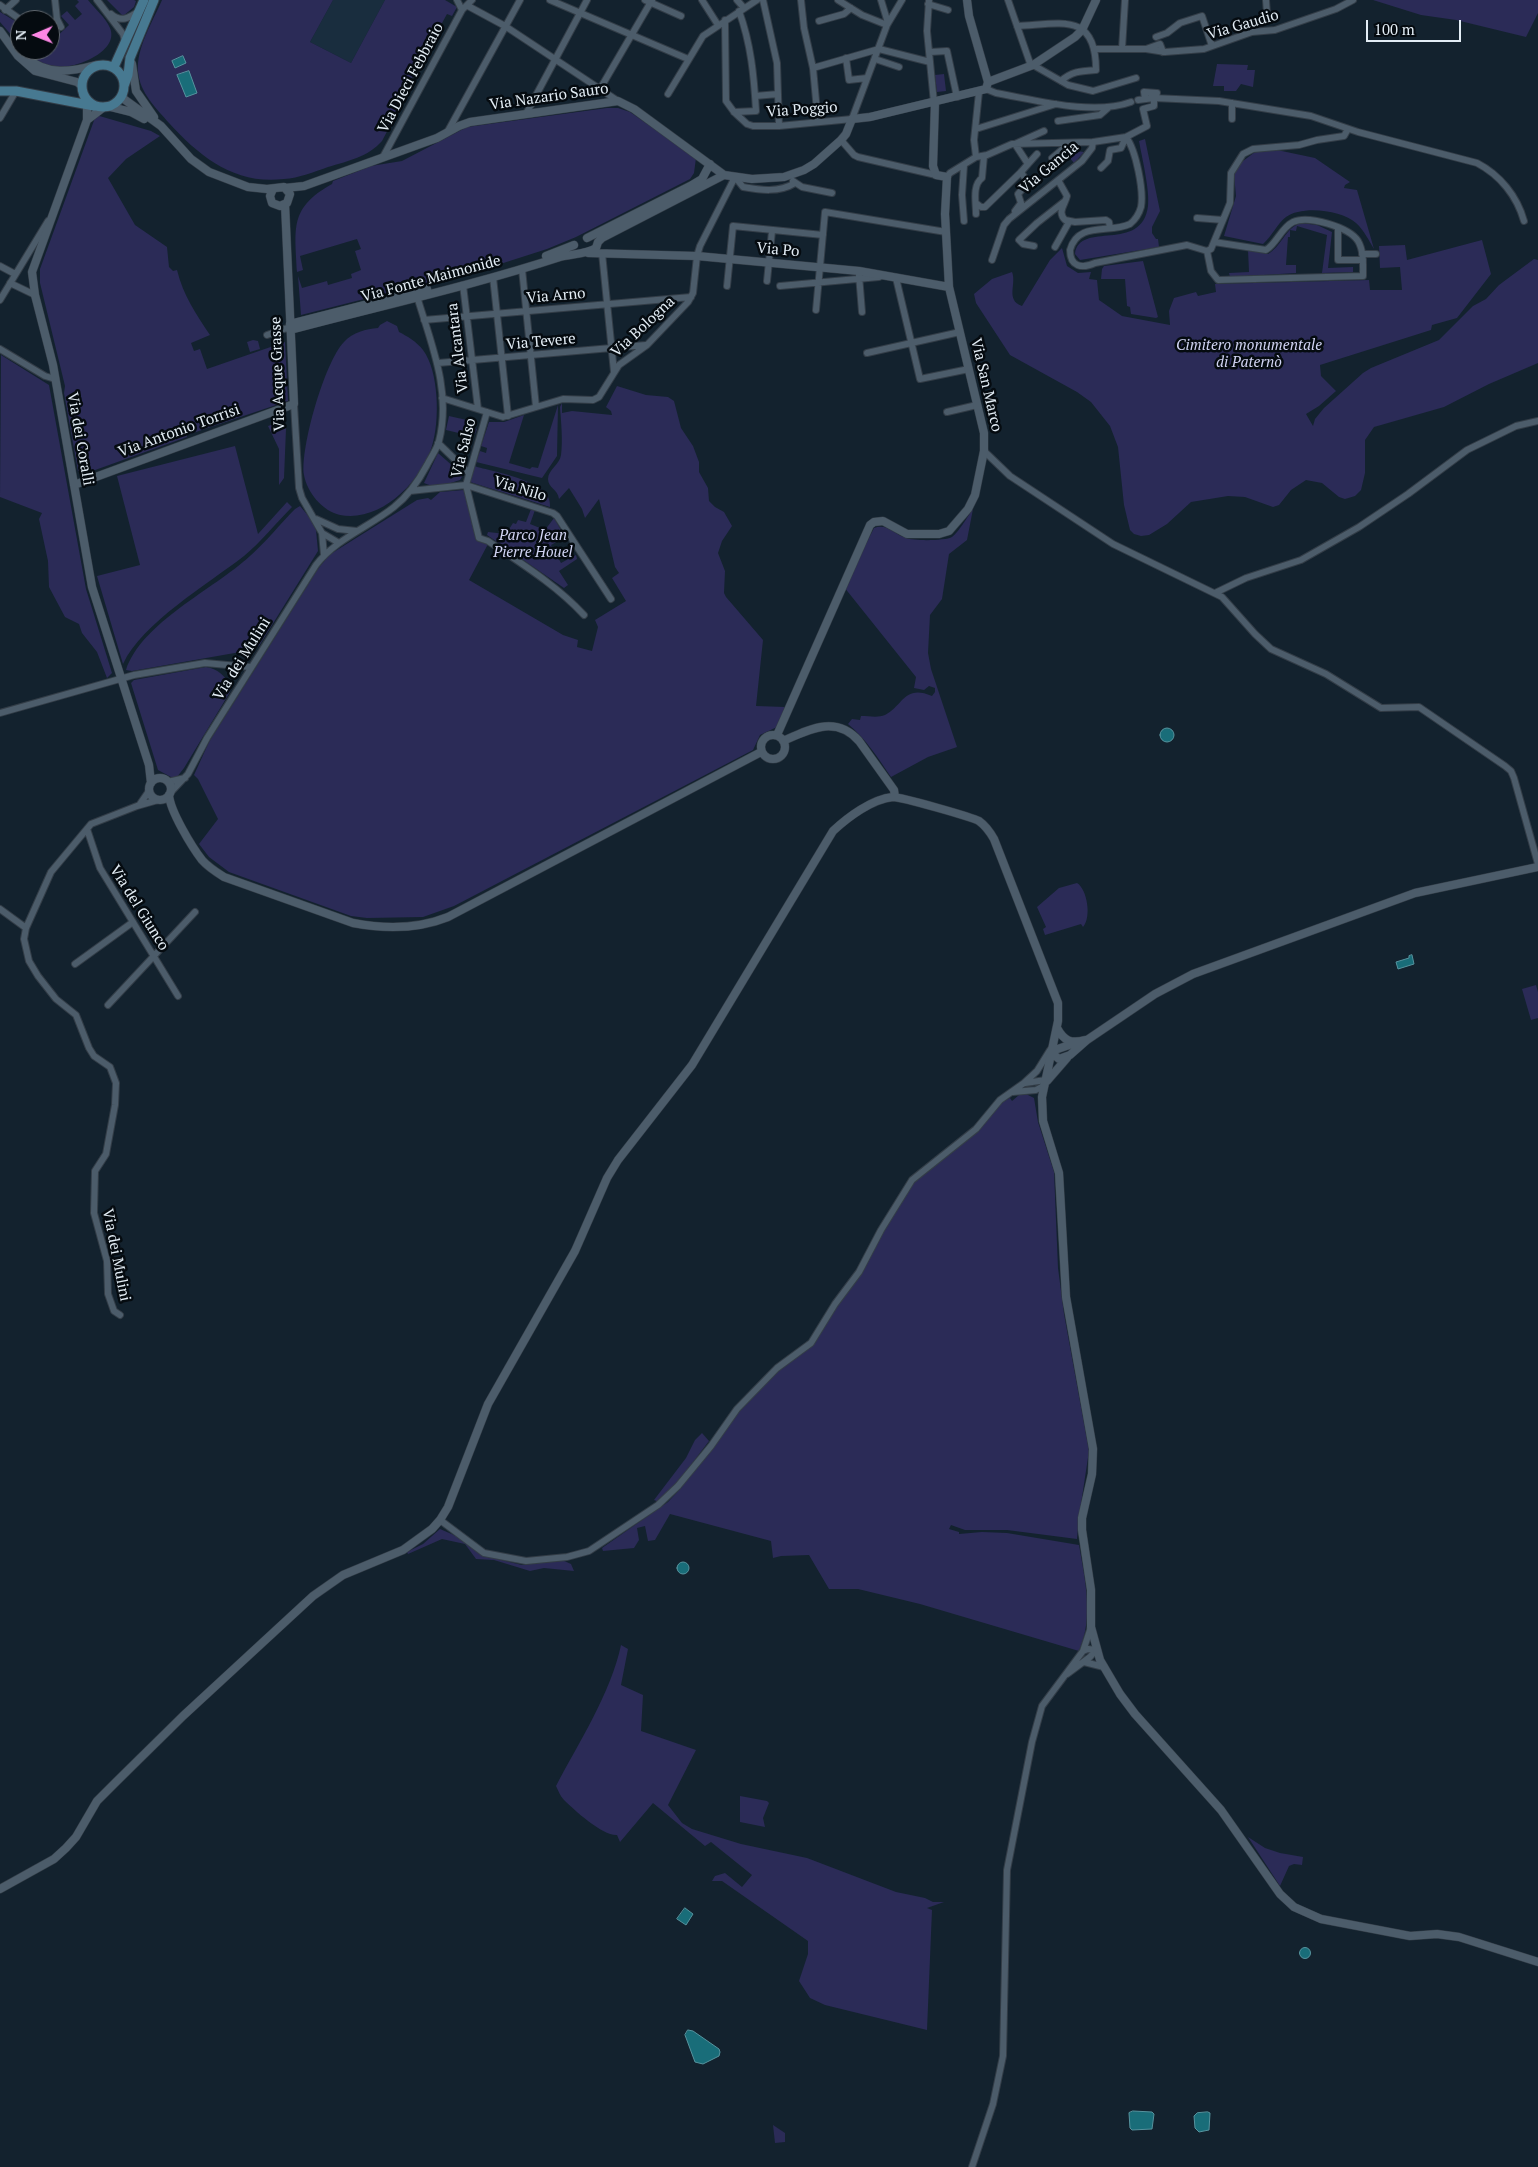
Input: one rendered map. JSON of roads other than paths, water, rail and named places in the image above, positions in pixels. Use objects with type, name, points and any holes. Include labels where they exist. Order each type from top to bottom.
[{"type":"main road","points":[[114,67],[144,0]]},
{"type":"main road","points":[[0,91],[16,91],[56,100],[103,106],[121,97],[134,46],[154,0]]},
{"type":"main road","points":[[56,100],[77,96],[82,89],[86,73],[96,65],[114,67],[122,76],[124,87]]},
{"type":"main road","points":[[82,89],[90,102],[103,106]]},
{"type":"street","points":[[6,10],[16,0]]},
{"type":"street","points":[[55,0],[57,19],[61,27]]},
{"type":"street","points":[[97,0],[123,34],[125,41]]},
{"type":"street","points":[[457,0],[505,26],[618,101]]},
{"type":"street","points":[[448,132],[520,0]]},
{"type":"street","points":[[550,0],[688,59]]},
{"type":"street","points":[[526,114],[586,0]]},
{"type":"street","points":[[702,0],[718,25]]},
{"type":"street","points":[[725,20],[726,101],[734,112],[756,111],[756,96],[748,39],[737,0]]},
{"type":"street","points":[[668,94],[703,36],[741,9],[758,0]]},
{"type":"street","points":[[763,0],[777,63],[779,126]]},
{"type":"street","points":[[801,0],[804,28],[813,68],[818,122]]},
{"type":"street","points":[[838,0],[862,15],[888,24]]},
{"type":"street","points":[[881,0],[888,24]]},
{"type":"street","points":[[902,0],[888,24],[852,119],[870,117],[957,97],[984,88],[1032,67],[1082,30],[1096,0]]},
{"type":"street","points":[[967,0],[969,16],[986,74],[976,129],[976,157]]},
{"type":"street","points":[[1008,0],[1032,67],[1081,89],[1093,91],[1136,78]]},
{"type":"street","points":[[1096,49],[1122,45],[1125,0]]},
{"type":"street","points":[[1266,0],[1267,14]]},
{"type":"street","name":"Via Gaudio","points":[[1122,45],[1146,49],[1160,44],[1164,52],[1215,47],[1252,32],[1275,30],[1343,2],[1353,0]]},
{"type":"street","points":[[600,89],[632,35],[649,1],[681,16]]},
{"type":"street","points":[[936,175],[933,166],[935,102],[927,31],[929,2],[948,10]]},
{"type":"street","points":[[0,5],[10,13]]},
{"type":"street","name":"Via Dieci Febbraio","points":[[382,158],[467,5]]},
{"type":"street","points":[[104,8],[115,18],[122,20],[139,12]]},
{"type":"street","points":[[819,21],[844,14],[851,8]]},
{"type":"street","points":[[1156,36],[1167,33],[1180,23],[1202,16],[1215,47]]},
{"type":"street","points":[[1016,25],[1072,23],[1089,35],[1096,49],[1096,70],[1068,74],[1061,81]]},
{"type":"street","points":[[0,31],[10,43]]},
{"type":"street","points":[[134,46],[132,65],[134,84],[143,104],[173,141],[191,159],[209,172],[248,187],[280,206],[304,186]]},
{"type":"street","points":[[813,68],[879,49],[930,62]]},
{"type":"street","points":[[930,52],[947,51],[957,97]]},
{"type":"street","points":[[846,58],[849,80],[867,78]]},
{"type":"street","points":[[875,59],[899,67]]},
{"type":"street","points":[[23,60],[35,71],[77,82],[82,89],[87,105],[87,120]]},
{"type":"street","points":[[30,60],[36,65],[52,71],[68,72],[96,65]]},
{"type":"street","points":[[984,88],[996,94],[1097,109],[1108,108],[1155,95],[1232,103],[1311,116],[1348,129],[1477,163],[1490,170],[1515,198],[1520,206],[1524,221]]},
{"type":"street","points":[[0,118],[16,91]]},
{"type":"street","points":[[756,96],[778,94]]},
{"type":"street","name":"Via Gancia","points":[[992,260],[1004,225],[1082,160],[1092,148],[1093,142],[1126,137],[1147,126],[1143,108],[1154,106],[1155,95]]},
{"type":"street","points":[[121,97],[161,126]]},
{"type":"street","name":"Via Nazario Sauro","points":[[304,186],[437,138],[470,122],[618,101],[634,109],[724,175],[752,179],[793,179],[814,164],[841,140],[846,134],[852,119]]},
{"type":"street","points":[[976,129],[1059,103]]},
{"type":"street","points":[[1232,103],[1232,119]]},
{"type":"street","points":[[87,120],[103,106],[131,112],[140,116],[173,141]]},
{"type":"street","points":[[1058,120],[1100,115],[1108,108]]},
{"type":"street","name":"Via Poggio","points":[[734,112],[747,124],[753,126],[779,126],[852,119]]},
{"type":"street","name":"Via dei Coralli","points":[[87,120],[32,272],[35,295],[55,379],[92,587],[149,765]]},
{"type":"street","points":[[1101,168],[1108,161],[1110,150],[1121,148],[1126,137],[1132,145],[1134,152],[1141,208],[1138,216],[1130,224],[1087,230],[1078,236],[1070,247],[1070,256],[1076,266],[1084,267],[1187,245],[1206,251],[1211,249],[1231,197],[1231,173],[1242,154],[1253,149],[1299,145],[1344,136],[1348,129]]},
{"type":"street","points":[[841,140],[858,157],[947,177],[976,157],[985,156],[1044,131]]},
{"type":"street","points":[[1015,144],[1093,142]]},
{"type":"street","points":[[1052,158],[1070,143]]},
{"type":"street","points":[[1015,144],[1028,164]]},
{"type":"street","points":[[978,205],[985,207],[1037,154]]},
{"type":"street","points":[[977,216],[976,183],[982,178],[985,156]]},
{"type":"street","points":[[576,248],[587,238],[702,179],[710,164]]},
{"type":"street","points":[[964,165],[962,195],[964,221]]},
{"type":"street","points":[[1014,216],[1020,202],[1018,194],[1028,183],[1021,172]]},
{"type":"street","points":[[588,252],[602,238],[724,175]]},
{"type":"street","points":[[735,177],[743,187],[781,189],[793,179],[816,191],[832,193]]},
{"type":"street","name":"Via Bologna","points":[[442,398],[499,416],[508,416],[563,399],[593,400],[604,391],[614,372],[647,344],[688,302],[693,293],[700,246],[735,177]]},
{"type":"street","name":"Via San Marco","points":[[780,738],[867,528],[874,522],[883,521],[907,534],[939,534],[949,531],[972,502],[984,451],[984,433],[950,287],[946,232],[947,177]]},
{"type":"street","points":[[1058,180],[1066,192],[1066,200],[1061,215],[1064,220],[1069,222],[1106,220],[1109,222],[1110,228]]},
{"type":"street","points":[[248,187],[272,189],[278,186],[285,188],[304,186]]},
{"type":"street","points":[[285,188],[289,192],[288,201]]},
{"type":"street","points":[[272,189],[270,194],[272,202],[285,224]]},
{"type":"street","points":[[1034,246],[1023,244],[1019,240],[1066,200]]},
{"type":"street","name":"Via Acque Grasse","points":[[288,201],[285,224],[299,488],[322,533],[324,555]]},
{"type":"street","points":[[816,310],[824,212],[946,232]]},
{"type":"street","points":[[0,300],[50,218]]},
{"type":"street","points":[[1197,218],[1223,220]]},
{"type":"street","points":[[1206,251],[1211,271],[1215,278],[1220,280],[1363,276],[1362,257],[1358,241],[1348,232],[1309,220],[1294,222],[1284,229],[1272,246],[1264,250],[1214,242]]},
{"type":"street","points":[[1055,247],[1069,222]]},
{"type":"street","points":[[727,286],[734,226],[822,235]]},
{"type":"street","points":[[1338,228],[1338,260],[1376,254]]},
{"type":"street","points":[[767,281],[772,231]]},
{"type":"street","points":[[587,238],[594,238],[602,253],[614,372]]},
{"type":"street","name":"Via Po","points":[[576,248],[588,252],[697,256],[820,268],[950,287]]},
{"type":"street","name":"Via Fonte Maimonide","points":[[416,294],[463,285],[522,269],[576,248]]},
{"type":"street","name":"Via Fonte Maimonide","points":[[267,335],[576,248]]},
{"type":"street","points":[[0,266],[15,274]]},
{"type":"street","points":[[21,266],[32,272]]},
{"type":"street","points":[[522,269],[536,407]]},
{"type":"street","points":[[780,286],[859,275],[862,312]]},
{"type":"street","points":[[493,277],[508,416]]},
{"type":"street","points":[[896,278],[920,379],[969,369]]},
{"type":"street","points":[[10,283],[35,295]]},
{"type":"street","name":"Via Alcantara","points":[[463,285],[478,409]]},
{"type":"street","name":"Via dei Mulini","points":[[120,1316],[114,1311],[108,1294],[107,1261],[94,1213],[95,1171],[106,1154],[115,1105],[116,1083],[110,1067],[94,1056],[89,1048],[76,1015],[56,999],[38,976],[26,953],[24,939],[26,928],[51,872],[87,829],[96,821],[165,797],[185,778],[250,667],[324,555],[339,542],[394,506],[410,491],[424,471],[438,443],[442,424],[442,398],[438,363],[416,294]]},
{"type":"street","name":"Via Arno","points":[[424,320],[690,296]]},
{"type":"street","points":[[867,353],[960,332]]},
{"type":"street","name":"Via Tevere","points":[[438,363],[647,344]]},
{"type":"street","points":[[0,349],[45,376],[55,379]]},
{"type":"street","name":"Via Antonio Torrisi","points":[[74,485],[294,404]]},
{"type":"street","points":[[947,412],[977,406]]},
{"type":"street","name":"Via Salso","points":[[487,412],[468,472],[466,485],[479,538],[488,541],[539,575],[567,597],[584,615]]},
{"type":"street","points":[[1215,593],[1246,578],[1300,560],[1359,527],[1408,494],[1467,450],[1516,426],[1538,421]]},
{"type":"street","points":[[438,443],[468,472]]},
{"type":"street","points":[[984,451],[1010,476],[1112,544],[1215,593],[1226,601],[1271,649],[1326,674],[1381,708],[1411,706],[1426,711],[1511,771],[1538,865],[1415,894],[1193,974],[1155,994],[1087,1040],[1036,1090],[1007,1094]]},
{"type":"street","points":[[410,491],[466,485]]},
{"type":"street","name":"Via Nilo","points":[[466,485],[549,511],[558,516],[611,599]]},
{"type":"street","points":[[316,519],[338,529],[356,531]]},
{"type":"street","points":[[327,525],[336,533],[339,542]]},
{"type":"street","points":[[322,533],[339,542]]},
{"type":"street","points":[[0,713],[121,679],[205,663],[250,667]]},
{"type":"street","points":[[780,738],[784,751],[777,758],[766,758],[761,752],[762,740],[769,735],[780,738],[822,726],[844,730],[852,734],[894,790],[895,797]]},
{"type":"street","points":[[165,797],[202,860],[224,877],[353,923],[374,926],[416,926],[448,917],[761,752]]},
{"type":"street","points":[[149,765],[171,787],[165,797]]},
{"type":"street","points":[[149,765],[152,797],[165,797]]},
{"type":"street","points":[[137,806],[150,787],[164,780],[185,778]]},
{"type":"street","points":[[0,1889],[54,1859],[66,1848],[76,1837],[97,1801],[183,1716],[313,1596],[343,1575],[403,1550],[432,1529],[440,1520],[454,1493],[488,1404],[575,1251],[607,1178],[618,1160],[692,1065],[833,831],[868,806],[895,797],[971,817],[978,820],[989,830],[1055,993],[1059,1012],[1042,1106],[1044,1129],[1060,1173],[1066,1296],[1093,1449],[1092,1474],[1084,1506],[1082,1530],[1091,1590],[1091,1627],[1096,1650],[1104,1667],[1120,1694],[1135,1714],[1221,1810],[1280,1894],[1294,1907],[1321,1919],[1394,1934],[1459,1937],[1538,1962]]},
{"type":"street","name":"Via del Giunco","points":[[87,829],[100,868],[178,996]]},
{"type":"street","points":[[0,910],[26,928]]},
{"type":"street","points":[[108,1005],[196,912]]},
{"type":"street","points":[[76,964],[133,922]]},
{"type":"street","points":[[1056,1031],[1067,1041],[1075,1043]]},
{"type":"street","points":[[1022,1085],[1042,1065],[1051,1048],[1056,1031]]},
{"type":"street","points":[[1052,1052],[1087,1040]]},
{"type":"street","points":[[1052,1052],[1059,1059],[1070,1055]]},
{"type":"street","points":[[440,1520],[484,1553],[526,1561],[568,1557],[589,1551],[658,1505],[678,1486],[711,1446],[737,1409],[777,1368],[810,1343],[835,1304],[859,1272],[881,1230],[912,1180],[976,1128],[1007,1094],[1022,1085],[1038,1080],[1045,1082]]},
{"type":"street","points":[[1027,1091],[1035,1096],[1042,1106]]},
{"type":"street","points":[[972,2167],[993,2104],[1003,2056],[1006,1883],[1009,1854],[1040,1713],[1047,1699],[1083,1651],[1091,1627]]},
{"type":"street","points":[[1083,1651],[1088,1649],[1096,1650]]},
{"type":"street","points":[[1067,1674],[1094,1654],[1096,1650]]},
{"type":"street","points":[[1084,1662],[1104,1667]]},
{"type":"water","points":[[183,56],[186,63],[175,68],[172,61]]},
{"type":"water","points":[[189,71],[197,93],[186,97],[177,75]]},
{"type":"water","points":[[1167,728],[1172,730],[1174,735],[1172,740],[1167,742],[1162,740],[1160,735],[1162,730]]},
{"type":"water","points":[[1412,955],[1414,964],[1398,969],[1396,962],[1409,958]]},
{"type":"water","points":[[681,1562],[685,1562],[689,1568],[685,1574],[681,1574],[677,1570],[677,1566]]},
{"type":"water","points":[[685,1908],[693,1914],[686,1925],[677,1919]]},
{"type":"water","points":[[1305,1947],[1311,1953],[1305,1959],[1299,1953]]},
{"type":"water","points":[[688,2030],[693,2031],[719,2049],[719,2056],[703,2064],[695,2062],[685,2035]]},
{"type":"water","points":[[1133,2111],[1152,2112],[1154,2114],[1152,2129],[1132,2130],[1130,2128],[1129,2113]]},
{"type":"water","points":[[1197,2113],[1210,2113],[1209,2130],[1199,2132],[1195,2128],[1194,2116]]},
{"type":"park label","name":"Cimitero monumentale di Paternò","points":[[1249,354]]},
{"type":"park label","name":"Parco Jean Pierre Houel","points":[[533,544]]}]
